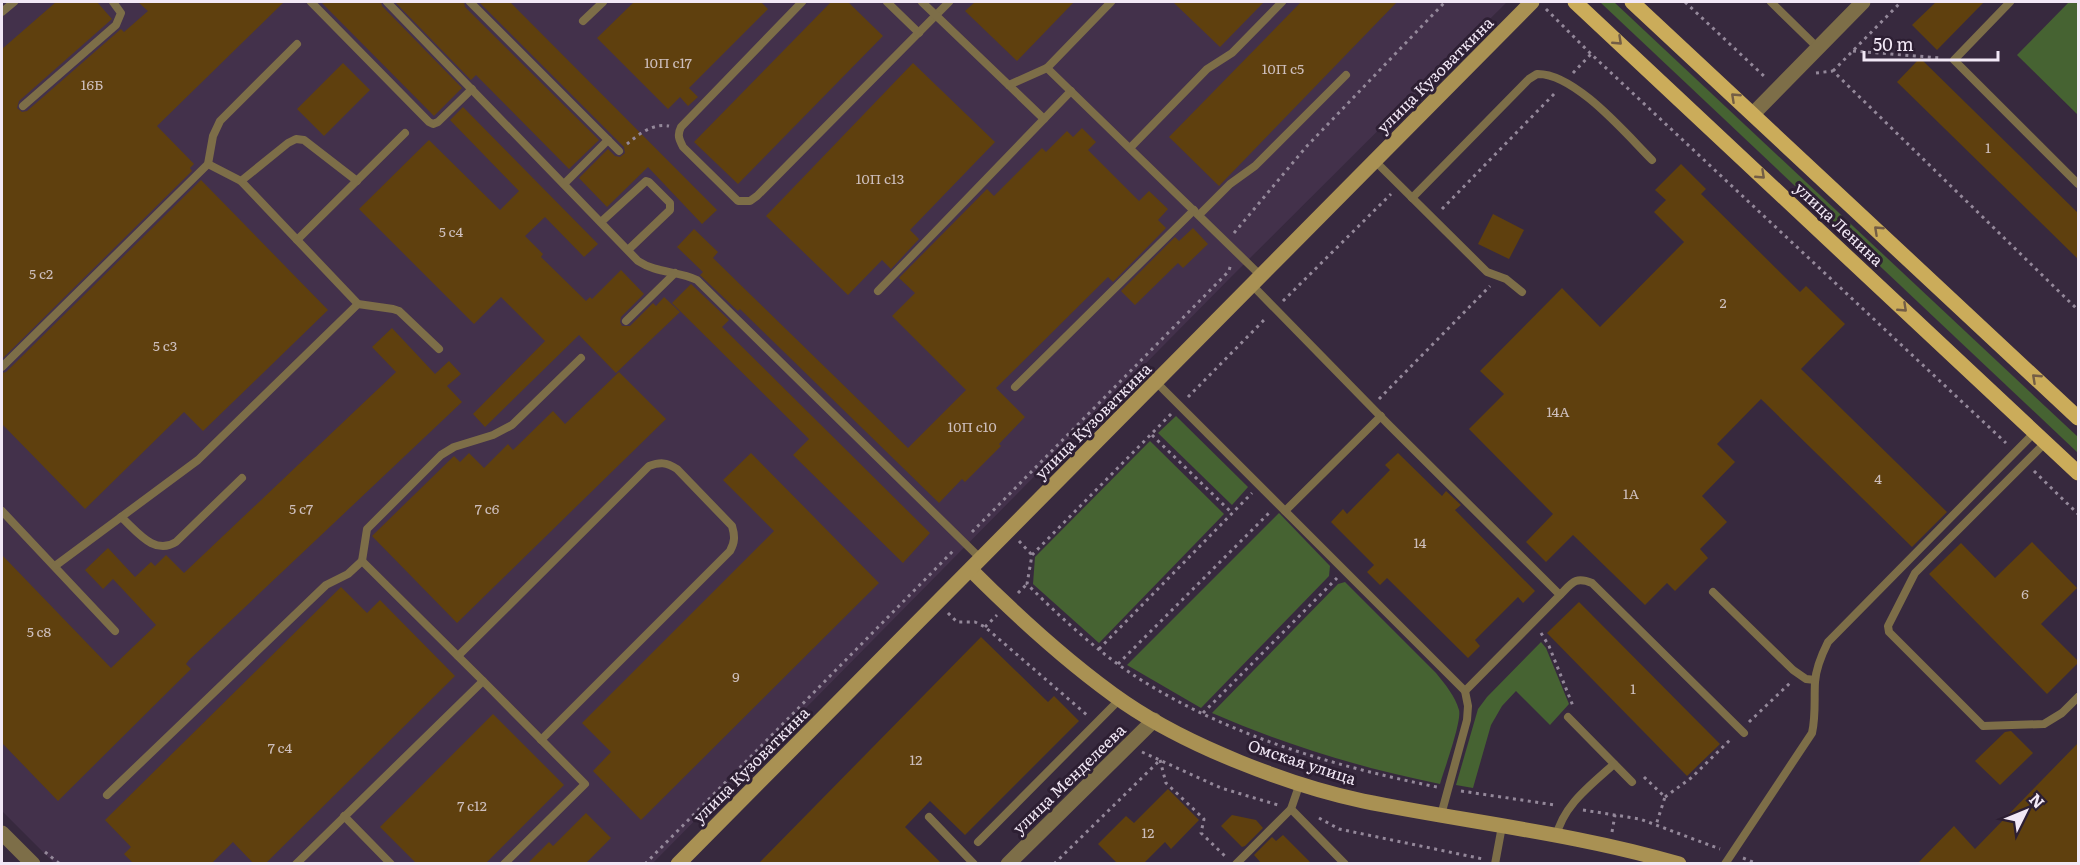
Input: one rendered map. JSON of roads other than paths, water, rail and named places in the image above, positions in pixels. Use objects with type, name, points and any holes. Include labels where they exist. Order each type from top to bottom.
[{"type":"main road","name":"улица Кузоваткина","points":[[678,864],[1532,2]]},
{"type":"main road","name":"улица Ленина","points":[[1575,2],[2079,472]]},
{"type":"main road","name":"улица Ленина","points":[[1632,2],[2079,418]]},
{"type":"main road","name":"Омская улица","points":[[976,565],[1040,636],[1097,683],[1154,720],[1222,753],[1300,783],[1362,801],[1640,853],[1679,864]]},
{"type":"street","points":[[1753,114],[1863,2]]},
{"type":"street","name":"улица Менделеева","points":[[1008,864],[1154,720]]},
{"type":"street","points":[[2,833],[33,864]]},
{"type":"lane","points":[[2,12],[14,2]]},
{"type":"lane","points":[[22,106],[116,25],[121,13],[113,2]]},
{"type":"lane","points":[[311,2],[429,122],[433,124],[438,122],[472,89]]},
{"type":"lane","points":[[387,2],[639,261],[650,268],[685,274],[697,280],[963,541],[976,565]]},
{"type":"lane","points":[[470,2],[619,151]]},
{"type":"lane","points":[[583,21],[603,2]]},
{"type":"lane","points":[[802,2],[681,127],[678,133],[683,147],[738,201],[750,201],[757,196],[949,2]]},
{"type":"lane","points":[[887,2],[919,33]]},
{"type":"lane","points":[[922,2],[1044,119]]},
{"type":"lane","points":[[1009,85],[1047,68],[1111,2]]},
{"type":"lane","points":[[1130,148],[1207,69],[1232,53],[1281,2]]},
{"type":"lane","points":[[1771,2],[1818,48]]},
{"type":"lane","points":[[2010,2],[1954,60],[2079,184]]},
{"type":"lane","points":[[2,367],[208,164],[213,136],[220,121],[297,45]]},
{"type":"lane","points":[[1047,68],[1226,242],[1276,308],[1388,424],[1560,595]]},
{"type":"lane","points":[[1412,198],[1529,79],[1537,74],[1544,74],[1583,93],[1652,160]]},
{"type":"lane","points":[[1015,387],[1196,212],[1255,166],[1346,75]]},
{"type":"lane","points":[[878,291],[1071,91]]},
{"type":"lane","points":[[297,240],[405,133]]},
{"type":"lane","points":[[241,181],[288,143],[296,140],[304,140],[357,181]]},
{"type":"lane","points":[[564,184],[608,140]]},
{"type":"lane","points":[[1375,161],[1487,272],[1513,283],[1522,292]]},
{"type":"lane","points":[[208,164],[241,181],[358,304],[399,311],[439,349]]},
{"type":"lane","points":[[601,222],[646,181],[670,203],[670,210],[628,250]]},
{"type":"lane","points":[[626,321],[675,273]]},
{"type":"lane","points":[[54,566],[198,460],[358,304]]},
{"type":"lane","points":[[107,795],[326,585],[348,574],[362,561],[367,529],[441,455],[454,447],[493,435],[512,425],[581,358]]},
{"type":"lane","points":[[1156,382],[1465,691],[1468,706],[1467,720],[1441,815]]},
{"type":"lane","points":[[1285,511],[1381,416]]},
{"type":"lane","points":[[1725,864],[1812,734],[1815,680],[1822,653],[1837,631],[2015,452],[2041,437]]},
{"type":"lane","points":[[2041,437],[2026,462],[1915,573],[1888,626],[1889,632],[1983,726],[2044,723],[2062,713],[2079,697]]},
{"type":"lane","points":[[458,656],[648,466],[659,462],[677,469],[732,526],[735,535],[730,551],[541,740]]},
{"type":"lane","points":[[121,517],[154,546],[168,547],[242,478]]},
{"type":"lane","points":[[2,511],[115,631]]},
{"type":"lane","points":[[362,561],[585,784],[504,864]]},
{"type":"lane","points":[[1465,691],[1574,581],[1582,579],[1592,583],[1744,733]]},
{"type":"lane","points":[[1713,592],[1798,675],[1815,680]]},
{"type":"lane","points":[[296,864],[483,681]]},
{"type":"lane","points":[[978,842],[1120,699]]},
{"type":"lane","points":[[1571,714],[1632,782]]},
{"type":"lane","points":[[1556,837],[1559,825],[1569,808],[1614,764]]},
{"type":"lane","points":[[1235,864],[1291,809],[1300,783]]},
{"type":"lane","points":[[1291,809],[1345,864]]},
{"type":"lane","points":[[344,816],[391,864]]},
{"type":"lane","points":[[929,817],[974,864]]},
{"type":"lane","points":[[1495,863],[1502,826]]}]
